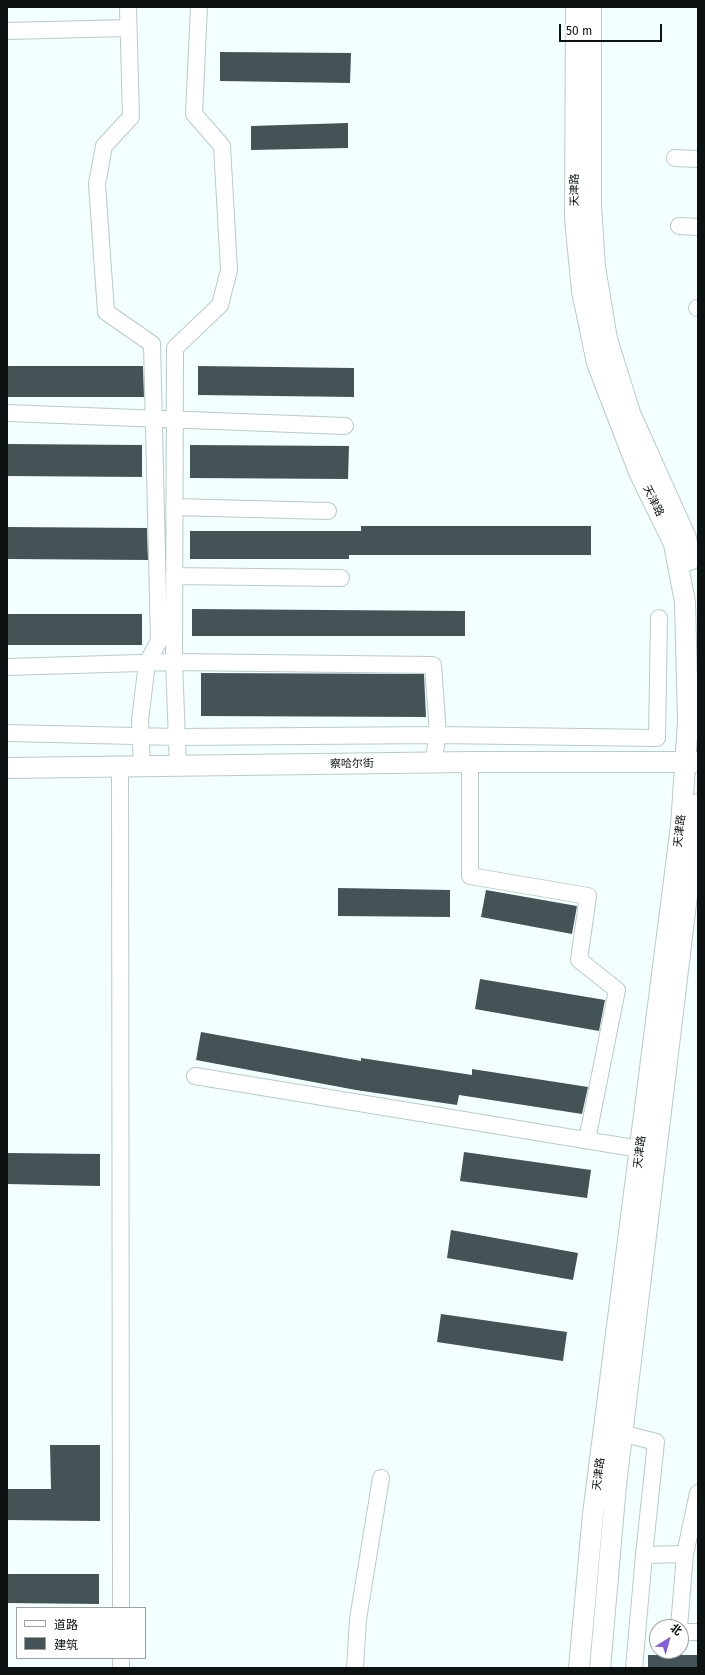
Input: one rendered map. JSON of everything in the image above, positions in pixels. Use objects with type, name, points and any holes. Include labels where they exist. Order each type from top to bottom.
[{"type":"street","points":[[128,7],[131,117],[104,146],[97,184],[106,312],[152,344],[159,641],[147,663],[140,720],[142,766]]},
{"type":"street","points":[[178,766],[174,662],[175,348],[220,305],[229,270],[222,146],[194,114],[199,7]]},
{"type":"street","name":"天津路","points":[[576,7],[575,219],[582,291],[597,363],[640,472],[674,544],[685,602],[688,721],[692,762],[681,826],[593,1514],[579,1668]]},
{"type":"street","name":"天津路","points":[[591,7],[592,205],[595,268],[607,339],[630,413],[686,538],[698,597]]},
{"type":"street","points":[[7,31],[128,28]]},
{"type":"street","points":[[675,158],[698,159]]},
{"type":"street","points":[[679,226],[698,227]]},
{"type":"street","points":[[7,412],[345,426]]},
{"type":"street","points":[[174,507],[328,511]]},
{"type":"street","points":[[174,576],[341,578]]},
{"type":"street","points":[[7,733],[177,737],[438,735],[657,738],[659,618]]},
{"type":"street","points":[[7,667],[174,662],[433,665],[438,735],[433,762]]},
{"type":"street","name":"察哈尔街","points":[[7,768],[433,762],[692,762]]},
{"type":"street","points":[[470,762],[470,876],[588,896],[579,960],[617,990],[588,1140]]},
{"type":"street","points":[[120,767],[121,1607]]},
{"type":"street","name":"天津路","points":[[600,1668],[616,1485],[698,804]]},
{"type":"street","points":[[195,1076],[640,1149]]},
{"type":"street","points":[[622,1433],[656,1442],[634,1668]]},
{"type":"street","points":[[355,1668],[358,1619],[381,1478]]},
{"type":"street","points":[[680,1619],[685,1554],[694,1533],[698,1493]]},
{"type":"street","points":[[644,1555],[685,1554]]},
{"type":"building","points":[[220,52],[351,53],[350,83],[220,81]]},
{"type":"building","points":[[348,123],[348,148],[251,150],[251,126]]},
{"type":"building","points":[[7,366],[143,366],[144,397],[7,397]]},
{"type":"building","points":[[198,366],[354,368],[354,397],[198,395]]},
{"type":"building","points":[[7,444],[142,445],[142,477],[7,476]]},
{"type":"building","points":[[190,445],[349,446],[348,479],[190,478]]},
{"type":"building","points":[[361,526],[591,526],[591,555],[349,555],[349,559],[190,559],[190,531],[361,531]]},
{"type":"building","points":[[7,527],[147,528],[148,560],[7,559]]},
{"type":"building","points":[[192,609],[465,611],[465,636],[192,636]]},
{"type":"building","points":[[7,614],[142,614],[142,645],[7,645]]},
{"type":"building","points":[[201,673],[424,674],[426,717],[201,716]]},
{"type":"building","points":[[338,888],[450,890],[450,917],[338,916]]},
{"type":"building","points":[[486,890],[577,906],[572,934],[481,917]]},
{"type":"building","points":[[480,979],[605,1000],[599,1031],[475,1009]]},
{"type":"building","points":[[201,1032],[361,1061],[361,1058],[472,1075],[472,1069],[588,1087],[582,1114],[459,1095],[457,1105],[356,1090],[196,1060]]},
{"type":"building","points":[[464,1152],[591,1170],[587,1198],[460,1181]]},
{"type":"building","points":[[7,1153],[100,1154],[100,1186],[7,1184]]},
{"type":"building","points":[[451,1230],[578,1253],[573,1280],[447,1258]]},
{"type":"building","points":[[441,1314],[567,1332],[563,1361],[437,1342]]},
{"type":"building","points":[[50,1445],[100,1445],[100,1521],[7,1520],[7,1489],[51,1489]]},
{"type":"building","points":[[7,1574],[99,1574],[99,1604],[7,1603]]},
{"type":"building","points":[[648,1655],[649,1659],[689,1659],[689,1655],[698,1655],[698,1668],[648,1668]]}]
